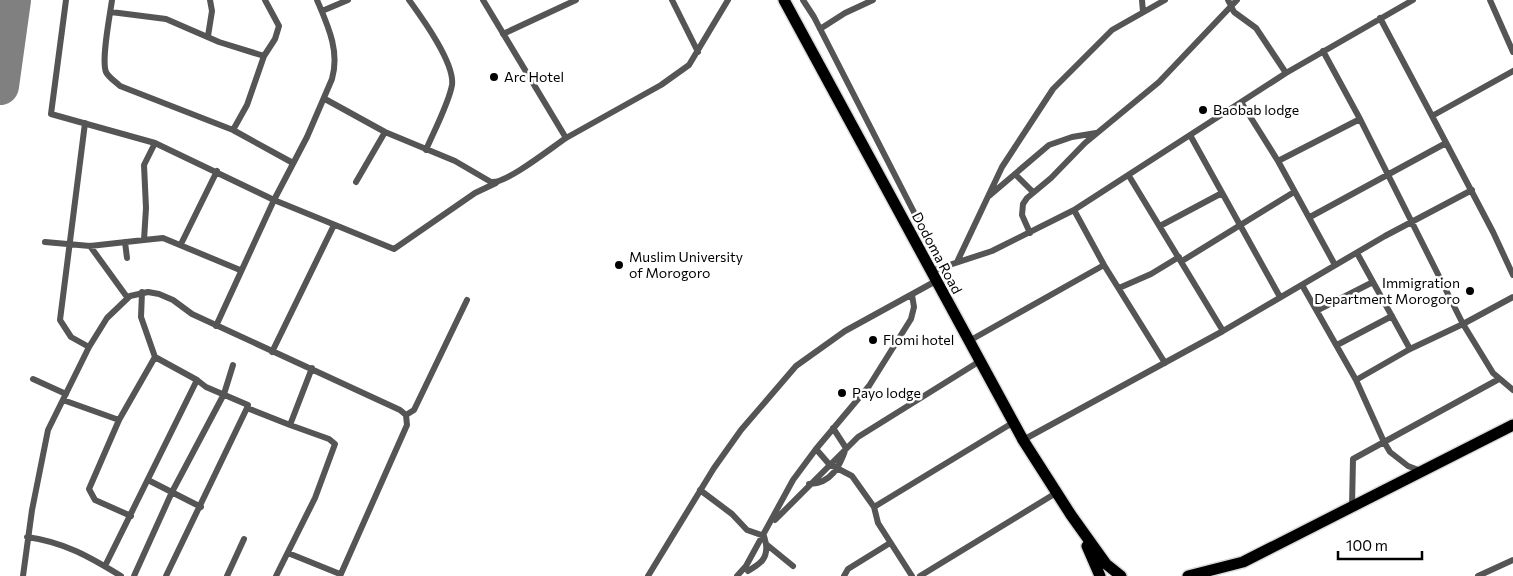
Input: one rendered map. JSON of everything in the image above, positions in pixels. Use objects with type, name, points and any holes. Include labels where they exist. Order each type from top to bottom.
[{"type":"highway","name":"Dodoma Road","points":[[784,0],[936,269],[936,281],[1023,440],[1056,493],[1106,564],[1121,576]]},
{"type":"highway","points":[[1225,576],[1243,562],[1424,472],[1513,425]]},
{"type":"highway","name":"Dodoma Road","points":[[1071,515],[1099,568],[1100,576]]},
{"type":"highway","points":[[1188,576],[1243,562]]},
{"type":"street","points":[[66,0],[51,114],[155,143],[217,171],[274,200],[394,249],[475,193],[509,178],[566,138],[676,76],[689,65],[698,52],[715,25],[722,7],[728,0]]},
{"type":"street","points":[[112,0],[105,61],[106,73],[120,86],[233,130],[293,162]]},
{"type":"street","points":[[208,36],[212,12],[210,0]]},
{"type":"street","points":[[233,130],[247,105],[264,56],[275,39],[278,26],[265,0]]},
{"type":"street","points":[[216,326],[240,270],[325,99],[335,70],[333,43],[317,0]]},
{"type":"street","points":[[322,11],[348,0]]},
{"type":"street","points":[[409,0],[447,60],[452,85],[426,150]]},
{"type":"street","points":[[483,0],[566,138]]},
{"type":"street","points":[[503,34],[576,0]]},
{"type":"street","points":[[672,0],[698,52]]},
{"type":"street","points":[[803,0],[820,29],[936,269],[992,251],[1074,210],[1286,73],[1413,0]]},
{"type":"street","points":[[820,29],[845,13],[873,0]]},
{"type":"street","points":[[1142,0],[1143,12]]},
{"type":"street","points":[[957,262],[1002,167],[1053,89],[1106,35],[1165,0]]},
{"type":"street","points":[[1228,0],[1238,17],[1256,28],[1286,73]]},
{"type":"street","points":[[1030,233],[1022,215],[1023,204],[1033,192],[1051,178],[1076,150],[1159,82],[1238,0]]},
{"type":"street","points":[[1490,0],[1513,52]]},
{"type":"street","points":[[111,12],[166,19],[264,56]]},
{"type":"street","points":[[1380,18],[1472,190],[1513,275]]},
{"type":"street","points":[[1323,52],[1360,119],[1464,324],[1499,379],[1513,390]]},
{"type":"street","points":[[1432,116],[1513,71]]},
{"type":"street","points":[[325,99],[385,132],[455,161],[496,183]]},
{"type":"street","points":[[1241,102],[1278,160],[1336,265]]},
{"type":"street","points":[[1278,160],[1360,119]]},
{"type":"street","points":[[85,123],[60,320],[72,337],[89,347]]},
{"type":"street","points":[[356,182],[385,132]]},
{"type":"street","points":[[986,199],[1049,146],[1072,136],[1099,133]]},
{"type":"street","points":[[1190,135],[1280,297]]},
{"type":"street","points":[[144,240],[146,208],[144,165],[155,143]]},
{"type":"street","points":[[1310,217],[1446,144]]},
{"type":"street","points":[[181,244],[217,171]]},
{"type":"street","points":[[1015,174],[1033,192]]},
{"type":"street","points":[[1129,176],[1223,331]]},
{"type":"street","points":[[1023,440],[1223,331],[1411,222],[1472,190]]},
{"type":"street","points":[[1120,288],[1180,259],[1294,192]]},
{"type":"street","points":[[1160,226],[1222,193]]},
{"type":"street","points":[[1074,210],[1104,265],[1165,363]]},
{"type":"street","points":[[272,352],[334,225]]},
{"type":"street","points":[[45,242],[70,246],[90,246],[163,238],[240,270]]},
{"type":"street","points":[[125,242],[127,258]]},
{"type":"street","points":[[90,246],[127,297]]},
{"type":"street","points":[[1357,253],[1410,349]]},
{"type":"street","points":[[969,341],[1104,265]]},
{"type":"street","points":[[648,576],[700,490],[742,430],[796,366],[845,332],[936,281]]},
{"type":"street","points":[[1318,310],[1373,282]]},
{"type":"street","points":[[1302,284],[1356,380],[1390,452],[1408,466],[1424,472]]},
{"type":"street","points":[[142,292],[141,317],[156,357],[206,387],[248,405],[201,507],[166,576]]},
{"type":"street","points":[[23,576],[27,537],[48,430],[89,347],[107,318],[127,297],[142,292],[160,294],[173,300],[192,314],[216,326],[312,368],[400,410],[406,415],[407,425],[340,575],[288,552]]},
{"type":"street","points":[[749,571],[768,527],[793,480],[816,448],[869,386],[911,319],[914,307],[912,296]]},
{"type":"street","points":[[1356,380],[1410,349],[1464,324],[1513,297]]},
{"type":"street","points":[[406,415],[414,410],[467,300]]},
{"type":"street","points":[[1337,345],[1392,316]]},
{"type":"street","points":[[131,516],[95,500],[89,491],[119,420],[156,357]]},
{"type":"street","points":[[768,527],[858,437],[980,361]]},
{"type":"street","points":[[134,576],[172,492],[224,394],[233,365]]},
{"type":"street","points":[[290,425],[312,368]]},
{"type":"street","points":[[32,379],[64,397],[119,420]]},
{"type":"street","points":[[1352,508],[1353,459],[1499,379]]},
{"type":"street","points":[[104,566],[131,516],[197,380]]},
{"type":"street","points":[[247,408],[329,438],[335,444],[315,498],[276,576]]},
{"type":"street","points":[[874,507],[1014,422]]},
{"type":"street","points":[[833,428],[846,448]]},
{"type":"street","points":[[816,448],[829,464],[852,476],[874,507],[878,523],[912,576]]},
{"type":"street","points":[[809,484],[826,479],[838,469],[846,448]]},
{"type":"street","points":[[148,480],[201,507]]},
{"type":"street","points":[[700,490],[732,514],[747,530],[764,536]]},
{"type":"street","points":[[920,576],[1056,493]]},
{"type":"street","points":[[737,576],[762,563],[767,552],[764,536]]},
{"type":"street","points":[[27,537],[58,542],[121,576]]},
{"type":"street","points":[[227,576],[244,539]]},
{"type":"street","points":[[844,576],[848,569],[890,543]]},
{"type":"street","points":[[766,544],[793,566]]},
{"type":"street","points":[[1478,576],[1490,573],[1513,560]]},
{"type":"runway","points":[[0,86],[12,0]]},
{"type":"place","name":"Arc Hotel","points":[[494,77]]},
{"type":"place","name":"Baobab lodge","points":[[1203,110]]},
{"type":"place","name":"Muslim University of Morogoro","points":[[619,265]]},
{"type":"place","name":"Immigration Department Morogoro","points":[[1470,291]]},
{"type":"place","name":"Flomi hotel","points":[[873,340]]},
{"type":"place","name":"Payo lodge","points":[[842,393]]}]
